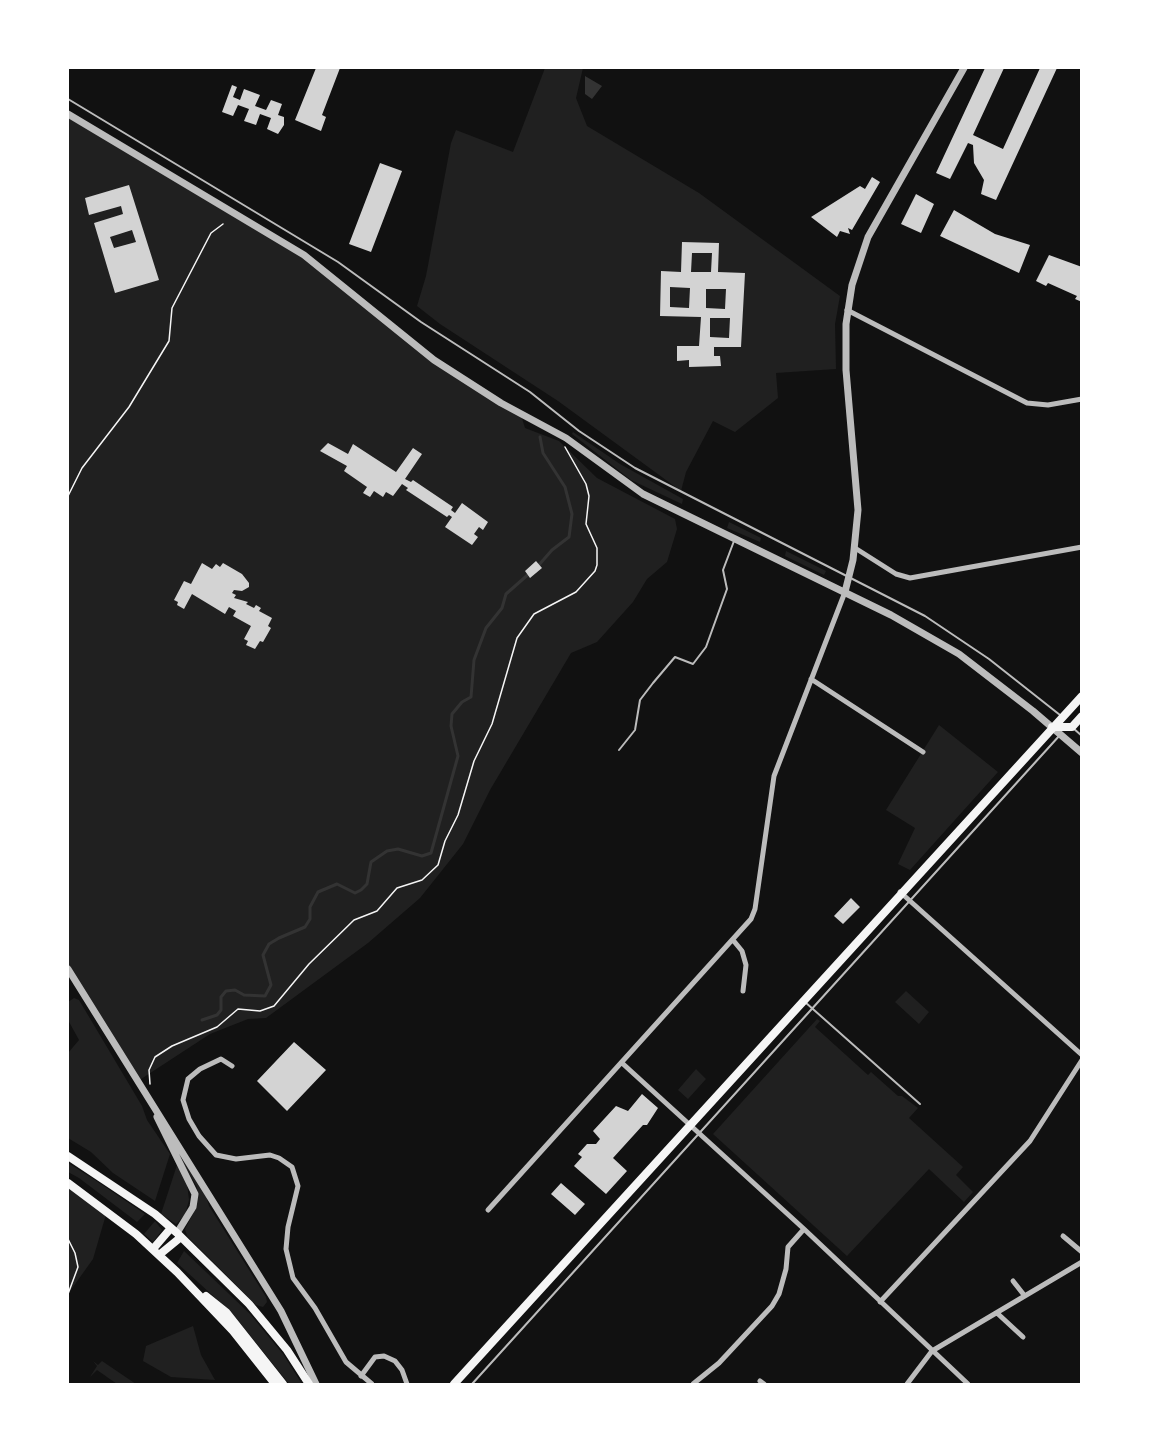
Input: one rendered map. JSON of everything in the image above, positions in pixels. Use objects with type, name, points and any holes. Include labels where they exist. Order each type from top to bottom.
[{"type":"main road","points":[[454,1384],[900,892],[1082,696]]},
{"type":"main road","points":[[1052,727],[1068,727],[1082,716]]},
{"type":"main road","points":[[68,1156],[155,1214],[177,1233],[249,1304],[287,1350],[309,1384]]},
{"type":"main road","points":[[68,1183],[153,1249],[177,1272],[227,1325],[274,1384]]},
{"type":"main road","points":[[153,1249],[177,1233]]},
{"type":"main road","points":[[159,1255],[177,1233]]},
{"type":"main road","points":[[177,1272],[225,1312],[284,1384]]},
{"type":"street","points":[[488,1210],[733,940],[753,914],[774,776],[845,592],[855,548],[858,493],[846,369],[847,310],[864,245],[963,68]]},
{"type":"street","points":[[68,114],[304,255],[434,360],[501,403],[566,438],[643,494],[845,592],[958,654],[1082,753]]},
{"type":"street","points":[[847,310],[1027,403],[1048,405],[1082,399]]},
{"type":"street","points":[[855,548],[901,577],[910,578],[1082,547]]},
{"type":"street","points":[[812,680],[923,752]]},
{"type":"street","points":[[900,892],[1082,1055]]},
{"type":"street","points":[[733,940],[742,951],[746,965],[743,991]]},
{"type":"street","points":[[68,969],[281,1311],[316,1384]]},
{"type":"street","points":[[232,1066],[221,1059],[200,1069],[188,1079],[183,1100],[189,1119],[199,1136],[216,1155],[236,1159],[270,1155],[292,1167],[298,1186],[286,1240],[290,1268],[298,1287],[315,1308],[346,1362],[372,1384]]},
{"type":"street","points":[[880,1302],[1030,1141],[1082,1060]]},
{"type":"street","points":[[622,1063],[804,1229],[968,1384]]},
{"type":"street","points":[[150,1100],[168,1144],[191,1182],[195,1194],[194,1207],[177,1233]]},
{"type":"street","points":[[693,1384],[725,1358],[772,1306],[779,1294],[784,1277],[788,1247],[804,1229]]},
{"type":"street","points":[[1063,1236],[1082,1252]]},
{"type":"street","points":[[906,1384],[932,1351],[1082,1262]]},
{"type":"street","points":[[1013,1281],[1024,1295]]},
{"type":"street","points":[[997,1313],[1023,1337]]},
{"type":"street","points":[[361,1376],[375,1357],[384,1356],[395,1361],[402,1370],[407,1384]]},
{"type":"lane","points":[[68,99],[338,262],[421,322],[530,392],[579,431],[634,468],[949,630],[1062,717],[1068,727],[1082,736]]},
{"type":"lane","points":[[619,750],[635,730],[640,700],[653,683],[675,657],[693,664],[706,647],[727,589],[723,570],[736,539]]},
{"type":"lane","points":[[1062,717],[1068,727]]},
{"type":"lane","points":[[472,1384],[1068,727]]},
{"type":"lane","points":[[802,1000],[920,1104]]},
{"type":"path","points":[[68,496],[82,468],[129,407],[169,340],[172,308],[211,233],[223,224]]},
{"type":"path","points":[[152,1089],[149,1070],[155,1057],[172,1046],[217,1027],[238,1009],[260,1011],[274,1006],[309,964],[354,921],[377,911],[397,888],[422,880],[438,865],[445,841],[458,815],[474,761],[492,724],[517,638],[534,614],[576,592],[595,571],[597,548],[586,524],[587,490],[581,475],[565,450],[566,438]]},
{"type":"path","points":[[68,1239],[75,1253],[78,1268],[68,1294]]},
{"type":"shaded area","points":[[545,68],[583,68],[576,98],[587,126],[699,193],[840,296],[835,324],[836,369],[776,373],[778,398],[735,432],[713,421],[686,472],[681,491],[558,401],[440,324],[417,306],[426,276],[451,143],[456,130],[513,152]]},
{"type":"shaded area","points":[[585,76],[602,86],[592,99],[585,94]]},
{"type":"shaded area","points":[[68,114],[304,255],[412,343],[520,412],[525,428],[559,441],[597,478],[675,519],[677,529],[667,562],[647,579],[633,602],[597,642],[571,653],[490,790],[463,844],[420,898],[368,943],[266,1018],[248,1019],[210,1034],[138,1081],[68,969]]},
{"type":"shaded area","points":[[573,432],[620,464],[683,499],[682,504],[631,480],[572,434]]},
{"type":"shaded area","points":[[729,522],[761,538],[760,542],[727,528]]},
{"type":"shaded area","points":[[786,551],[826,571],[824,575],[785,556]]},
{"type":"shaded area","points":[[939,725],[998,772],[910,870],[898,864],[915,828],[886,810]]},
{"type":"shaded area","points":[[906,991],[929,1012],[919,1024],[895,1002]]},
{"type":"shaded area","points":[[74,998],[79,1000],[142,1106],[147,1120],[170,1154],[155,1201],[113,1173],[91,1152],[68,1138],[68,1053],[79,1040],[68,1020],[68,1002]]},
{"type":"shaded area","points":[[817,1019],[820,1021],[815,1027],[868,1075],[871,1072],[898,1096],[902,1096],[918,1108],[909,1118],[963,1167],[956,1175],[973,1192],[964,1202],[929,1169],[847,1256],[713,1134]]},
{"type":"shaded area","points":[[696,1069],[706,1079],[688,1099],[678,1090]]},
{"type":"shaded area","points":[[185,1159],[205,1192],[209,1206],[266,1297],[267,1302],[263,1307],[256,1305],[187,1236],[185,1229],[193,1214],[198,1195],[197,1187],[182,1161]]},
{"type":"shaded area","points":[[68,1163],[145,1214],[137,1222],[68,1172]]},
{"type":"shaded area","points":[[177,1165],[187,1184],[189,1200],[185,1215],[176,1224],[161,1214]]},
{"type":"shaded area","points":[[68,1183],[107,1211],[93,1259],[68,1294]]},
{"type":"shaded area","points":[[155,1221],[162,1230],[153,1242],[144,1234]]},
{"type":"shaded area","points":[[184,1251],[250,1314],[283,1354],[302,1384],[289,1384],[233,1314],[177,1263]]},
{"type":"shaded area","points":[[193,1326],[201,1355],[215,1380],[171,1377],[143,1361],[146,1346]]},
{"type":"shaded area","points":[[93,1361],[98,1365],[102,1361],[136,1384],[117,1384],[97,1370],[90,1377],[97,1366]]},
{"type":"building","points":[[316,68],[340,68],[322,115],[326,117],[321,131],[295,120]]},
{"type":"building","points":[[985,68],[1004,68],[973,135],[1003,149],[1040,68],[1057,68],[996,200],[981,194],[984,180],[974,163],[973,145],[968,143],[950,179],[936,173]]},
{"type":"building","points":[[232,85],[237,87],[233,97],[240,100],[244,89],[260,95],[255,106],[266,110],[271,100],[282,104],[278,115],[284,117],[284,125],[278,134],[267,129],[271,118],[260,114],[256,125],[244,121],[249,109],[238,105],[233,116],[222,112]]},
{"type":"building","points":[[380,163],[402,171],[371,252],[349,244]]},
{"type":"building","points":[[872,177],[880,182],[852,230],[848,228],[850,234],[840,231],[837,237],[811,217],[860,186],[865,189]]},
{"type":"building","points":[[129,185],[159,280],[115,293],[94,223],[123,214],[121,206],[89,215],[85,198]],"holes":[[[132,230],[136,242],[114,248],[110,237]]]},
{"type":"building","points":[[916,194],[934,204],[921,233],[901,224]]},
{"type":"building","points":[[954,210],[995,234],[1030,245],[1019,273],[940,236]]},
{"type":"building","points":[[682,242],[719,243],[718,272],[745,273],[741,347],[714,347],[714,356],[720,356],[721,366],[689,367],[689,360],[677,361],[677,346],[699,346],[701,317],[660,316],[661,271],[681,272]],"holes":[[[692,253],[712,253],[711,272],[691,272]],[[670,287],[690,288],[689,308],[670,307]],[[706,289],[726,289],[725,309],[706,308]],[[710,318],[730,318],[729,338],[710,337]]]},
{"type":"building","points":[[1049,255],[1082,267],[1082,302],[1075,299],[1077,296],[1048,283],[1046,286],[1036,281]]},
{"type":"building","points":[[328,443],[348,454],[353,444],[396,472],[413,448],[422,454],[405,479],[411,482],[413,480],[453,507],[451,510],[455,513],[462,503],[488,522],[483,530],[479,527],[474,534],[478,537],[472,545],[445,527],[452,517],[449,515],[447,517],[406,490],[408,488],[402,484],[393,496],[386,492],[383,497],[374,491],[370,497],[363,493],[367,487],[344,471],[347,466],[320,451]]},
{"type":"building","points":[[536,561],[542,568],[530,578],[525,571]]},
{"type":"building","points":[[202,563],[212,569],[216,564],[220,567],[223,563],[242,574],[249,583],[249,587],[242,591],[234,590],[232,593],[236,595],[234,598],[248,602],[246,604],[254,608],[256,605],[261,608],[259,611],[272,618],[268,626],[271,628],[263,642],[260,641],[255,649],[246,645],[248,641],[244,639],[251,626],[233,616],[236,611],[229,607],[225,614],[192,594],[184,609],[177,605],[178,602],[174,600],[184,581],[191,584]]},
{"type":"building","points":[[851,898],[860,907],[843,924],[834,916]]},
{"type":"building","points":[[294,1042],[326,1070],[287,1111],[257,1081]]},
{"type":"building","points":[[642,1094],[658,1108],[647,1125],[643,1125],[613,1158],[627,1171],[606,1194],[574,1166],[582,1157],[578,1154],[587,1144],[596,1144],[600,1139],[593,1131],[616,1106],[628,1111]]},
{"type":"building","points":[[561,1183],[585,1204],[575,1215],[551,1194]]},
{"type":"waterway","points":[[538,566],[552,550],[569,537],[572,514],[565,487],[543,453],[540,437]]},
{"type":"waterway","points":[[202,1020],[217,1015],[221,1010],[221,997],[226,991],[235,990],[244,995],[265,996],[271,985],[263,955],[269,944],[305,927],[310,919],[310,907],[318,892],[337,884],[355,893],[361,890],[367,884],[371,862],[387,851],[398,849],[422,856],[431,853],[458,756],[451,726],[452,714],[462,702],[471,697],[474,660],[486,628],[502,608],[506,594],[531,572]]}]
